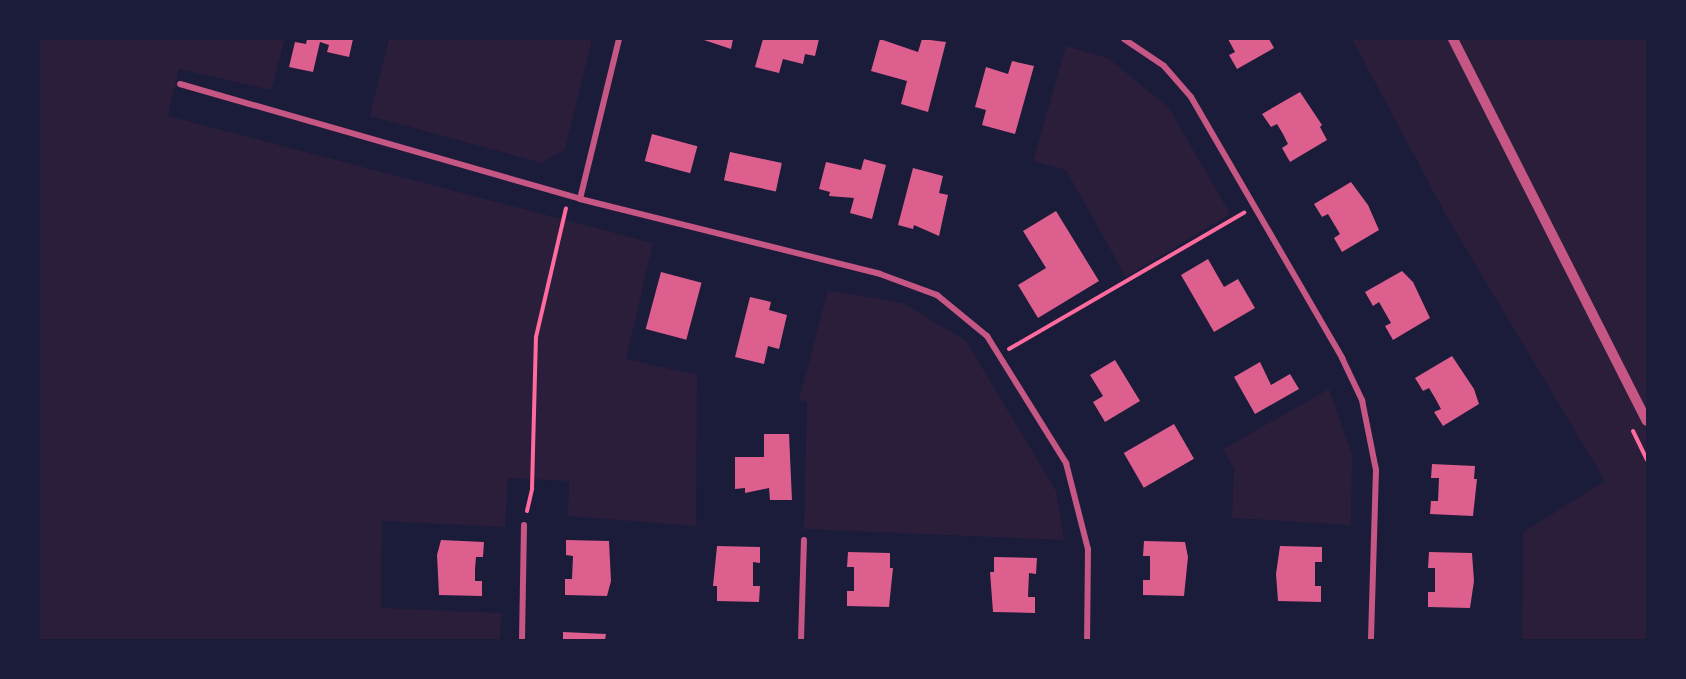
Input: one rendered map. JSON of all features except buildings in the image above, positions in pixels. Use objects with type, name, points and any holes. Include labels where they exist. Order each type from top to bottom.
[{"type":"street","points":[[580,199],[619,39]]},
{"type":"street","points":[[1124,39],[1164,66],[1191,97],[1353,378],[1369,422],[1376,470],[1371,640]]},
{"type":"street","points":[[1453,39],[1647,421]]},
{"type":"street","points":[[180,84],[580,199],[919,286],[971,320],[1001,354],[1043,421],[1075,486],[1088,549],[1087,640]]},
{"type":"street","points":[[522,640],[524,525]]},
{"type":"street","points":[[801,640],[804,540]]},
{"type":"path","points":[[524,525],[532,489],[536,337],[569,195]]},
{"type":"path","points":[[1001,354],[1255,207]]},
{"type":"shaded area","points":[[39,39],[285,39],[271,90],[179,69],[168,116],[653,243],[626,359],[697,375],[696,526],[568,516],[569,481],[508,478],[505,527],[382,521],[381,608],[501,613],[500,640],[39,640]]},
{"type":"shaded area","points":[[389,39],[592,39],[565,149],[542,163],[370,116]]},
{"type":"shaded area","points":[[1352,39],[1647,39],[1647,640],[1522,640],[1523,532],[1605,481],[1446,215]]},
{"type":"shaded area","points":[[1066,46],[1108,58],[1169,108],[1230,214],[1126,277],[1066,170],[1033,161]]},
{"type":"shaded area","points":[[828,290],[903,303],[966,341],[1056,491],[1064,540],[804,529],[807,402],[799,400]]},
{"type":"shaded area","points":[[1329,389],[1352,455],[1351,525],[1232,518],[1234,469],[1223,449]]}]
